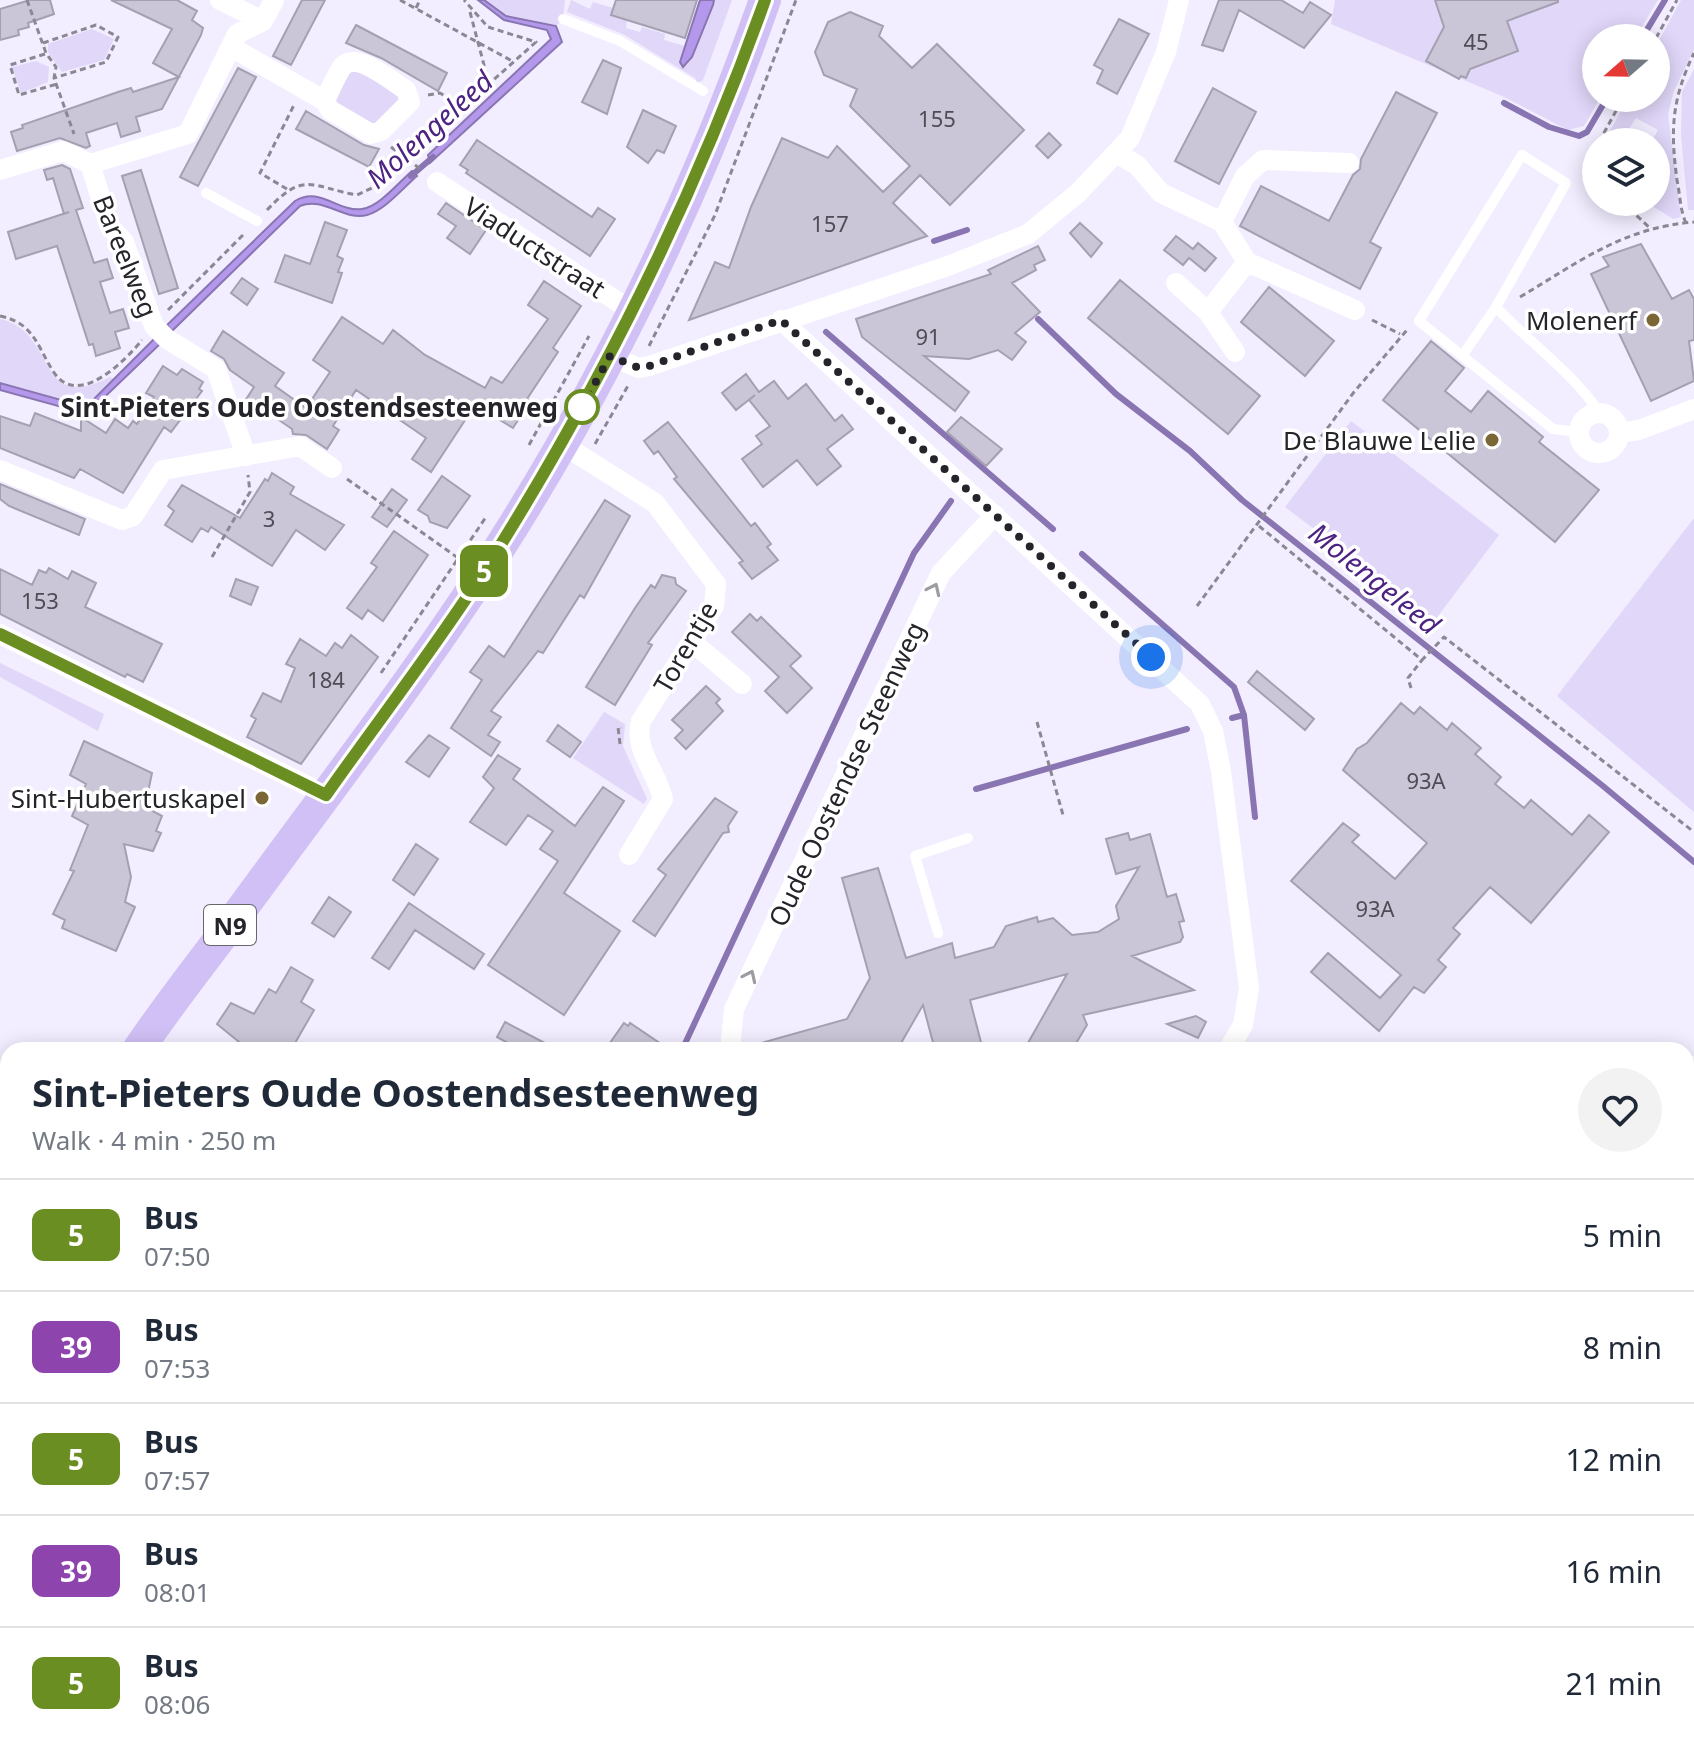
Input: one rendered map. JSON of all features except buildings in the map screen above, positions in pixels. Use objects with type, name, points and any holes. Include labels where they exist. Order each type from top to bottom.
[{"type":"main road","name":"N9","points":[[144,1042],[326,795],[482,575],[562,444],[633,312],[704,161],[765,0]]},
{"type":"street","points":[[220,0],[263,21]]},
{"type":"street","points":[[0,170],[63,151],[86,162],[188,134],[237,34],[263,21],[274,0]]},
{"type":"street","points":[[610,356],[639,368],[649,366],[948,266],[1028,234],[1078,193],[1130,138],[1166,52],[1179,0]]},
{"type":"street","points":[[231,47],[325,101],[330,110],[376,134],[410,102],[410,97],[406,90],[361,63],[351,61],[344,65],[325,101]]},
{"type":"street","points":[[1116,153],[1137,165],[1161,193],[1222,222],[1247,262],[1355,310]]},
{"type":"street","points":[[1222,222],[1245,176],[1263,160],[1349,163]]},
{"type":"street","name":"Bareelweg","points":[[86,162],[110,227],[124,242],[154,326],[167,339],[216,369],[246,456]]},
{"type":"street","name":"Viaductstraat","points":[[437,182],[633,312]]},
{"type":"street","points":[[1208,312],[1247,262]]},
{"type":"street","points":[[1176,283],[1208,312],[1235,352]]},
{"type":"street","points":[[781,320],[1200,704],[1213,731],[1249,988],[1243,1025],[1233,1042]]},
{"type":"street","points":[[1629,431],[1600,413],[1585,418],[1579,432],[1585,448],[1597,453],[1610,450],[1629,431],[1694,409]]},
{"type":"street","name":"Torentje","points":[[562,444],[655,503],[709,572],[717,595],[692,642],[641,721],[638,732],[663,799],[629,855]]},
{"type":"street","points":[[0,470],[122,520],[133,516],[163,470],[300,446],[332,468]]},
{"type":"street","name":"Oude Oostendse Steenweg","points":[[731,1042],[734,1009],[941,573],[995,515]]},
{"type":"street","points":[[0,634],[326,795]]},
{"type":"street","points":[[692,642],[742,684]]},
{"type":"lane","points":[[563,19],[620,41],[703,91]]},
{"type":"lane","points":[[1462,356],[1496,307],[1566,183],[1522,155],[1419,321],[1462,356],[1553,429],[1579,432]]},
{"type":"lane","points":[[206,193],[257,221]]},
{"type":"lane","points":[[1496,307],[1527,339],[1580,384],[1600,413]]},
{"type":"lane","points":[[938,933],[915,856],[968,838]]},
{"type":"path","points":[[27,0],[46,53],[56,67],[54,78],[86,162]]},
{"type":"path","points":[[400,0],[514,62]]},
{"type":"path","points":[[416,8],[420,0]]},
{"type":"path","points":[[0,316],[22,324],[35,336],[54,373],[77,386],[88,384],[116,368],[287,189],[312,183],[349,193],[365,192],[536,42],[488,27],[464,0]]},
{"type":"path","points":[[1664,24],[1677,0]]},
{"type":"path","points":[[469,8],[489,84]]},
{"type":"path","points":[[43,43],[96,25],[118,37],[106,62],[54,78]]},
{"type":"path","points":[[46,53],[10,65],[19,95],[57,84]]},
{"type":"path","points":[[1686,223],[1674,153],[1673,113],[1680,83],[1694,53]]},
{"type":"path","points":[[287,189],[260,173],[302,89]]},
{"type":"path","points":[[410,97],[440,93],[464,107]]},
{"type":"path","points":[[1637,216],[1651,229]]},
{"type":"path","points":[[1496,307],[1522,297],[1589,253],[1651,229],[1694,222]]},
{"type":"path","points":[[1355,310],[1400,334]]},
{"type":"path","points":[[1197,606],[1259,526],[1354,392],[1400,334],[1419,321]]},
{"type":"path","points":[[212,557],[250,492],[246,456]]},
{"type":"path","points":[[332,468],[459,559]]},
{"type":"path","points":[[1259,526],[1422,660]]},
{"type":"path","points":[[1411,688],[1408,678],[1444,637],[1694,832]]},
{"type":"path","points":[[1037,722],[1063,815]]},
{"type":"shaded area","points":[[478,0],[484,0],[506,16],[556,26],[562,42],[430,163],[428,155],[551,39],[547,30],[504,20]]},
{"type":"shaded area","points":[[484,0],[565,0],[563,19],[556,26],[506,16]]},
{"type":"shaded area","points":[[571,0],[590,9],[593,2],[613,8],[612,15],[627,20],[626,28],[640,32],[642,27],[665,34],[664,40],[685,46],[682,66],[687,65],[692,57],[714,0],[732,0],[703,80],[697,83],[695,78],[623,34],[567,12]]},
{"type":"shaded area","points":[[700,0],[714,0],[692,57],[683,67],[680,62]]},
{"type":"shaded area","points":[[1335,0],[1658,0],[1643,24],[1582,24],[1582,112],[1592,112],[1584,126],[1568,130],[1502,96],[1331,24]]},
{"type":"shaded area","points":[[1681,0],[1694,0],[1694,49],[1670,106],[1670,24]]},
{"type":"shaded area","points":[[92,29],[114,39],[104,60],[62,72],[48,52],[48,44]]},
{"type":"shaded area","points":[[36,61],[49,67],[48,82],[21,93],[12,67]]},
{"type":"shaded area","points":[[1694,69],[1694,210],[1688,210],[1681,135],[1682,92]]},
{"type":"shaded area","points":[[355,70],[399,93],[402,99],[379,123],[370,123],[336,103],[340,84]]},
{"type":"shaded area","points":[[1620,112],[1669,112],[1670,128],[1654,128],[1636,118],[1630,128],[1612,128]]},
{"type":"shaded area","points":[[1670,130],[1681,217],[1673,219],[1668,216]]},
{"type":"shaded area","points":[[412,171],[417,176],[387,204],[367,215],[350,215],[317,204],[300,206],[172,331],[167,325],[295,201],[312,196],[344,207],[362,209],[382,199]]},
{"type":"shaded area","points":[[0,319],[18,327],[31,339],[58,379],[69,386],[86,386],[110,377],[114,379],[86,407],[0,383]]},
{"type":"shaded area","points":[[155,338],[160,344],[87,414],[0,390],[0,383],[86,407]]},
{"type":"shaded area","points":[[1351,421],[1499,535],[1435,620],[1285,507]]},
{"type":"shaded area","points":[[1694,518],[1694,812],[1557,696]]},
{"type":"shaded area","points":[[0,663],[104,714],[98,731],[0,677]]},
{"type":"shaded area","points":[[604,712],[625,724],[623,746],[647,799],[644,804],[573,758]]},
{"type":"waterway","points":[[1650,24],[1665,0]]},
{"type":"waterway","points":[[1504,103],[1549,127],[1579,136],[1587,132],[1599,112]]},
{"type":"waterway","name":"Molengeleed","points":[[411,176],[433,157]]},
{"type":"waterway","name":"Molengeleed","points":[[934,241],[967,230]]},
{"type":"waterway","name":"Molengeleed","points":[[1038,319],[1116,394],[1190,451],[1242,500],[1603,786],[1694,862]]},
{"type":"waterway","points":[[826,332],[1053,529]]},
{"type":"waterway","points":[[686,1042],[914,553],[951,501]]},
{"type":"waterway","points":[[1082,554],[1234,687],[1244,715]]},
{"type":"waterway","points":[[1232,718],[1244,715],[1255,817]]},
{"type":"waterway","points":[[976,789],[1187,729]]},
{"type":"bus line","name":"5","points":[[0,634],[326,795],[482,575],[589,395],[633,312],[704,161],[765,0]]},
{"type":"place","name":"Molenerf","points":[[1653,320]]},
{"type":"place","name":"Sint-Pieters Oude Oostendsesteenweg","points":[[582,407]]},
{"type":"place","name":"De Blauwe Lelie","points":[[1492,440]]},
{"type":"place","name":"Sint-Hubertuskapel","points":[[262,798]]},
{"type":"route","points":[[582,407],[610,356],[639,368],[649,366],[781,320],[1151,657]]}]
